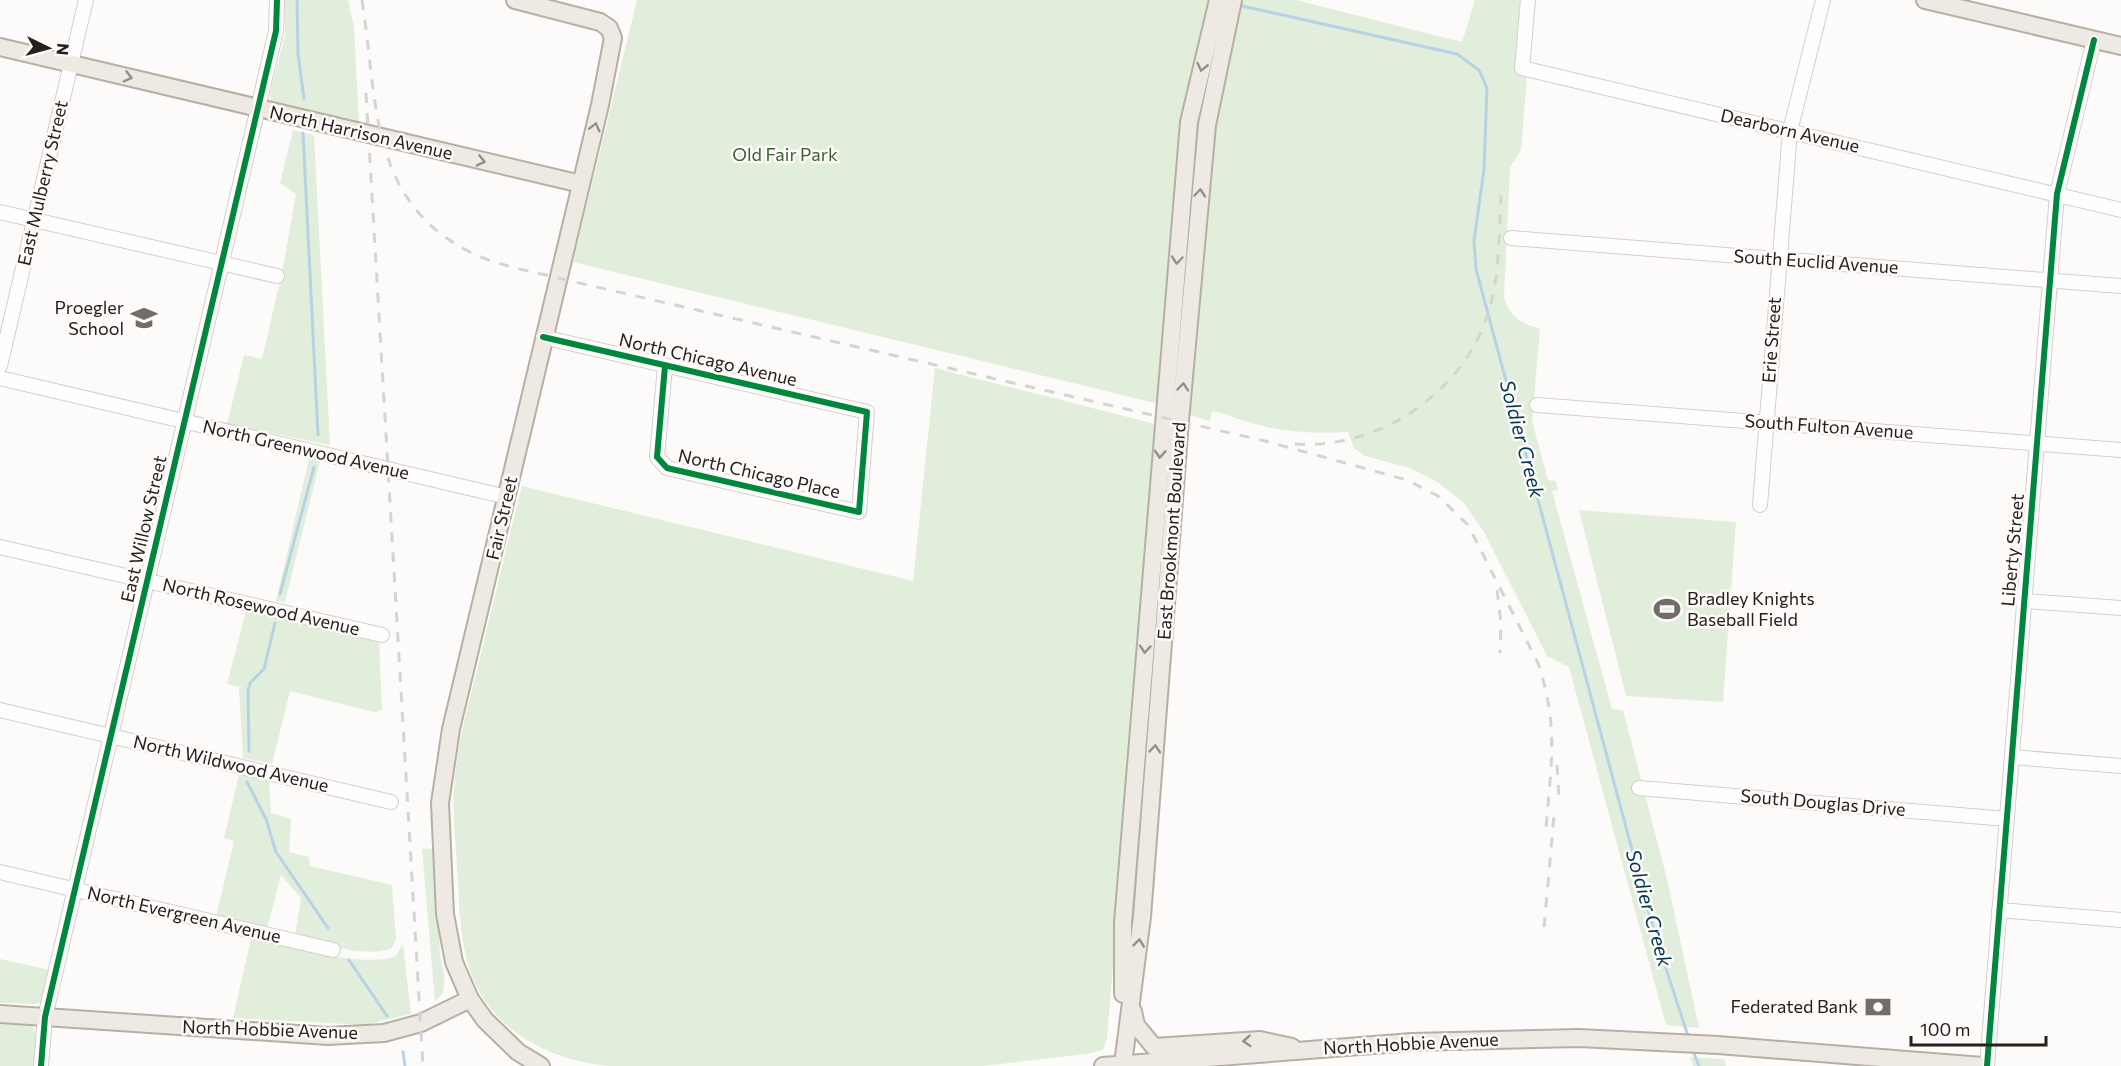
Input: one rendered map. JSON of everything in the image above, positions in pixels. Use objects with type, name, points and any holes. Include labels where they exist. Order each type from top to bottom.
[{"type":"main road","points":[[516,0],[568,6]]},
{"type":"main road","points":[[1925,0],[2121,46]]},
{"type":"main road","name":"Fair Street","points":[[470,999],[454,962],[445,914],[440,803],[451,729],[613,49],[613,38],[609,28],[568,6]]},
{"type":"main road","name":"East Brookmont Boulevard","points":[[1123,1065],[1142,917],[1180,421],[1207,125],[1224,6]]},
{"type":"main road","name":"East Brookmont Boulevard","points":[[1123,1065],[1123,923],[1189,122],[1224,6]]},
{"type":"main road","name":"North Harrison Avenue","points":[[0,47],[581,184]]},
{"type":"main road","points":[[470,999],[500,1036],[541,1066]]},
{"type":"main road","name":"North Hobbie Avenue","points":[[0,1014],[328,1036],[384,1033],[412,1026],[470,999]]},
{"type":"main road","points":[[1131,1002],[1136,1025],[1154,1047],[1260,1040],[1304,1050]]},
{"type":"main road","name":"North Hobbie Avenue","points":[[1103,1066],[1412,1042],[1579,1038],[1719,1045],[1985,1066]]},
{"type":"street","name":"East Mulberry Street","points":[[0,366],[86,0]]},
{"type":"street","name":"East Willow Street","points":[[41,1066],[45,1017],[276,31],[277,0]]},
{"type":"street","name":"Dearborn Avenue","points":[[1528,0],[1522,68],[2121,210]]},
{"type":"street","name":"Erie Street","points":[[1760,505],[1790,131],[1823,0]]},
{"type":"street","name":"Liberty Street","points":[[1985,1066],[2057,194],[2094,40]]},
{"type":"street","points":[[0,212],[277,276]]},
{"type":"street","name":"South Euclid Avenue","points":[[1511,238],[2121,286]]},
{"type":"street","name":"North Chicago Avenue","points":[[543,337],[867,412],[859,512]]},
{"type":"street","name":"North Chicago Place","points":[[665,366],[657,457],[667,468],[859,512]]},
{"type":"street","name":"North Greenwood Avenue","points":[[0,378],[507,497]]},
{"type":"street","name":"South Fulton Avenue","points":[[1537,405],[2121,450]]},
{"type":"street","name":"North Rosewood Avenue","points":[[0,547],[382,635]]},
{"type":"street","points":[[2024,601],[2121,608]]},
{"type":"street","name":"North Wildwood Avenue","points":[[0,710],[391,802]]},
{"type":"street","points":[[2012,757],[2121,766]]},
{"type":"street","name":"South Douglas Drive","points":[[1640,788],[2007,819]]},
{"type":"street","name":"North Evergreen Avenue","points":[[0,872],[333,950]]},
{"type":"street","points":[[1999,910],[2121,920]]},
{"type":"green space","points":[[284,0],[348,0],[354,27],[359,122],[271,102],[270,93],[285,35]]},
{"type":"green space","name":"Old Fair Park","points":[[637,0],[1210,0],[1159,404],[573,262]]},
{"type":"green space","points":[[1243,0],[1296,0],[1462,42],[1475,0],[1521,0],[1515,56],[1519,72],[1527,76],[1521,150],[1510,167],[1504,298],[1517,319],[1540,329],[1532,421],[1548,480],[1556,481],[1558,490],[1552,491],[1612,709],[1623,710],[1667,879],[1699,1028],[1666,1025],[1569,667],[1547,656],[1485,534],[1464,503],[1439,483],[1410,468],[1365,456],[1354,448],[1348,432],[1285,430],[1243,421],[1212,411],[1210,421],[1189,415],[1210,162],[1216,121]]},
{"type":"green space","points":[[293,130],[314,135],[330,445],[227,424],[244,355],[262,359],[283,268],[296,194],[280,183]]},
{"type":"green space","points":[[935,368],[1159,425],[1107,1038],[1103,1050],[1087,1054],[982,1066],[608,1066],[554,1054],[523,1038],[496,1014],[484,999],[471,973],[460,915],[454,804],[462,733],[522,486],[913,581]]},
{"type":"green space","points":[[309,458],[320,461],[285,602],[276,601]]},
{"type":"green space","name":"Bradley Knights Baseball Field","points":[[1579,510],[1736,522],[1723,702],[1626,696]]},
{"type":"green space","points":[[247,607],[379,640],[382,710],[374,712],[290,691],[272,764],[243,758],[239,687],[227,684]]},
{"type":"green space","points":[[240,770],[269,777],[271,813],[291,819],[289,852],[309,857],[310,866],[392,885],[396,939],[392,948],[369,952],[356,951],[295,935],[301,898],[281,875],[267,929],[216,917],[234,841],[224,838]]},
{"type":"green space","points":[[435,848],[440,954],[445,977],[443,993],[435,1002],[422,849]]},
{"type":"green space","points":[[251,938],[324,954],[365,960],[396,956],[403,944],[411,1014],[364,1025],[233,1018]]},
{"type":"green space","points":[[0,959],[51,970],[43,1002],[36,1004],[0,1003]]},
{"type":"green space","points":[[0,1019],[23,1022],[34,1029],[37,1043],[36,1066],[0,1066]]},
{"type":"green space","points":[[1690,1057],[1724,1059],[1726,1066],[1693,1066]]},
{"type":"waterway","points":[[297,0],[298,54],[304,99]]},
{"type":"waterway","name":"Soldier Creek","points":[[1238,5],[1457,54],[1479,70],[1487,88],[1484,169],[1474,241],[1476,269],[1655,935],[1689,1039]]},
{"type":"waterway","points":[[303,133],[318,435]]},
{"type":"waterway","points":[[280,594],[314,467]]},
{"type":"waterway","points":[[249,751],[248,691],[250,683],[264,669],[275,623]]},
{"type":"waterway","points":[[247,782],[266,819],[276,852],[328,928]]},
{"type":"waterway","points":[[349,960],[387,1016]]},
{"type":"waterway","name":"Soldier Creek","points":[[1693,1051],[1699,1066]]},
{"type":"waterway","points":[[403,1052],[405,1066]]},
{"type":"railway","points":[[362,0],[376,110],[384,145],[396,177],[414,207],[439,233],[474,254],[526,270],[1265,441],[1407,480],[1438,496],[1468,525],[1538,663],[1549,706],[1552,745],[1546,828]]},
{"type":"railway","points":[[366,93],[423,1066]]},
{"type":"railway","points":[[1295,444],[1328,443],[1361,436],[1391,424],[1420,406],[1445,385],[1466,359],[1482,330],[1492,299],[1498,260],[1501,194]]},
{"type":"railway","points":[[1497,590],[1501,622],[1500,653]]},
{"type":"railway","points":[[1557,765],[1559,798]]},
{"type":"railway","points":[[1544,927],[1554,816]]},
{"type":"cycle path","points":[[41,1066],[45,1017],[276,31],[277,0]]},
{"type":"cycle path","points":[[1987,1066],[2057,194],[2094,40]]},
{"type":"cycle path","points":[[543,337],[867,412],[859,512],[667,468],[657,457],[665,366]]},
{"type":"place","name":"Proegler School","points":[[144,318]]},
{"type":"place","name":"Bradley Knights Baseball Field","points":[[1667,609]]},
{"type":"place","name":"Federated Bank","points":[[1878,1007]]}]
